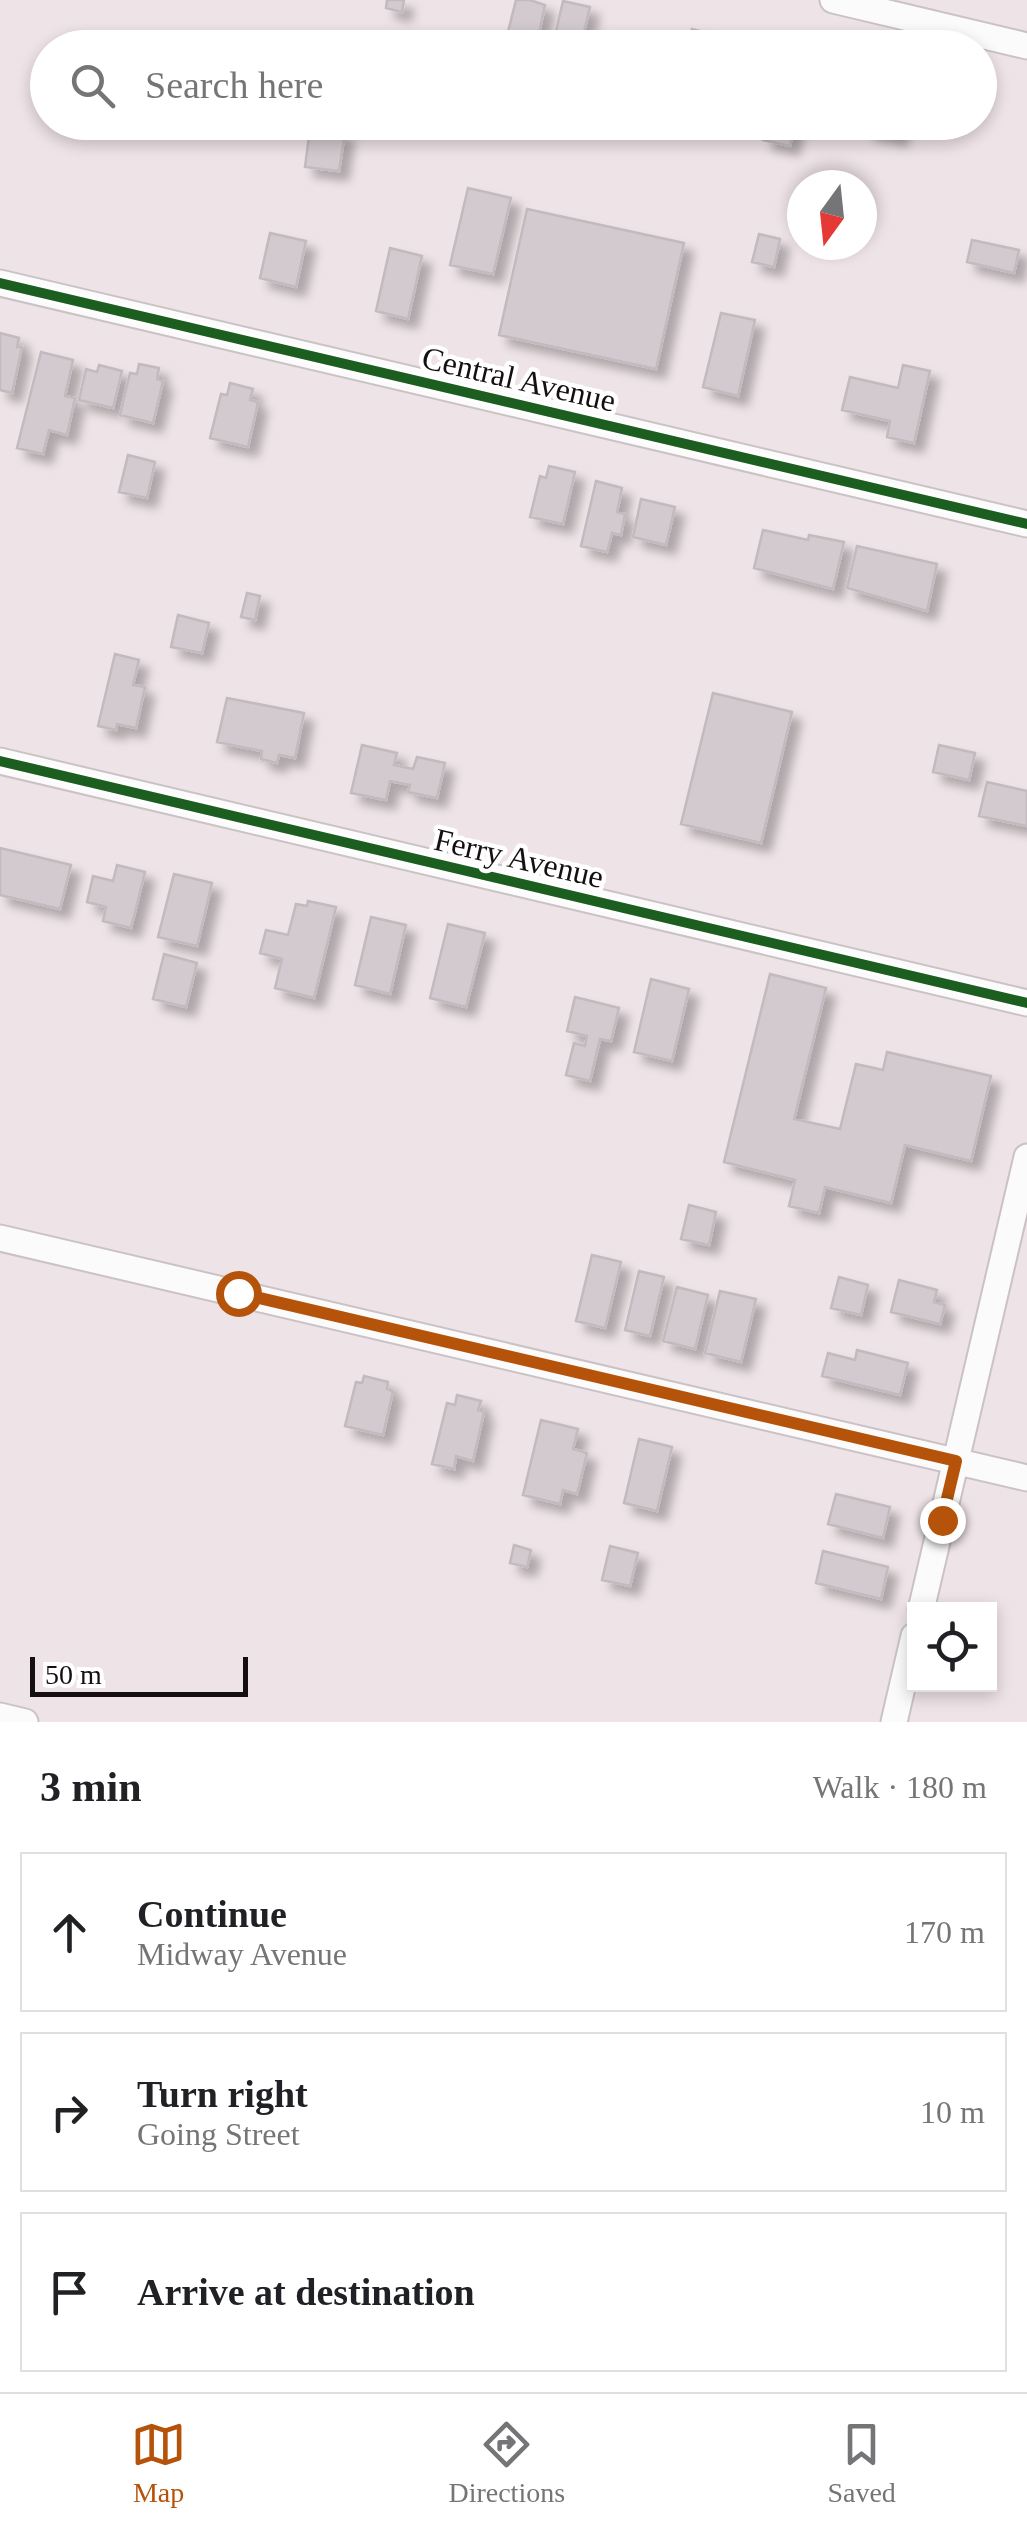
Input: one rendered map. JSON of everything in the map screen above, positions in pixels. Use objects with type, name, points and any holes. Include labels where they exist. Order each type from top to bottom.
[{"type":"street","points":[[833,0],[960,30]]},
{"type":"street","points":[[997,39],[1027,46]]},
{"type":"street","name":"Central Avenue","points":[[0,283],[1027,524]]},
{"type":"street","name":"Ferry Avenue","points":[[0,761],[1027,1003]]},
{"type":"street","points":[[923,1602],[1027,1157]]},
{"type":"street","points":[[0,1238],[1027,1478]]},
{"type":"street","points":[[894,1722],[907,1666]]},
{"type":"street","points":[[0,1716],[24,1722]]},
{"type":"building","points":[[387,0],[404,0],[402,12],[386,8]]},
{"type":"building","points":[[516,0],[545,5],[540,30],[508,30]]},
{"type":"building","points":[[563,1],[590,7],[584,30],[556,30]]},
{"type":"building","points":[[308,140],[344,140],[339,171],[305,167]]},
{"type":"building","points":[[763,140],[791,140],[790,146]]},
{"type":"building","points":[[468,188],[511,198],[493,274],[450,265]]},
{"type":"building","points":[[527,209],[684,243],[656,369],[499,335]]},
{"type":"building","points":[[270,233],[306,241],[296,287],[260,278]]},
{"type":"building","points":[[759,234],[780,239],[774,267],[752,262]]},
{"type":"building","points":[[972,240],[1019,250],[1014,273],[967,262]]},
{"type":"building","points":[[390,248],[422,256],[408,319],[376,311]]},
{"type":"building","points":[[721,313],[755,320],[738,396],[703,387]]},
{"type":"building","points":[[0,333],[19,338],[17,347],[22,347],[12,393],[0,390]]},
{"type":"building","points":[[41,352],[73,360],[65,396],[75,398],[67,435],[49,430],[43,454],[17,448]]},
{"type":"building","points":[[139,364],[159,368],[157,379],[163,381],[153,423],[120,415],[130,373],[137,374]]},
{"type":"building","points":[[99,365],[122,371],[113,408],[79,400],[86,369],[97,372]]},
{"type":"building","points":[[903,365],[930,371],[914,443],[887,437],[890,421],[842,410],[850,377],[898,388]]},
{"type":"building","points":[[230,383],[253,389],[250,400],[258,402],[248,447],[210,438],[221,394],[227,395]]},
{"type":"building","points":[[128,455],[155,462],[147,498],[119,492]]},
{"type":"building","points":[[549,466],[575,472],[563,524],[530,517],[540,476],[546,478]]},
{"type":"building","points":[[596,481],[622,488],[617,512],[625,514],[621,535],[612,533],[607,552],[581,546]]},
{"type":"building","points":[[641,499],[675,507],[666,545],[633,537]]},
{"type":"building","points":[[763,530],[808,540],[809,535],[844,542],[833,589],[754,568]]},
{"type":"building","points":[[857,546],[937,564],[927,611],[847,588]]},
{"type":"building","points":[[247,593],[260,596],[255,620],[241,617]]},
{"type":"building","points":[[178,615],[209,623],[202,653],[171,647]]},
{"type":"building","points":[[115,654],[139,660],[133,685],[145,687],[136,728],[117,724],[116,730],[98,726]]},
{"type":"building","points":[[713,693],[792,712],[761,843],[681,824]]},
{"type":"building","points":[[227,698],[304,713],[295,758],[279,755],[277,763],[261,759],[262,751],[217,742]]},
{"type":"building","points":[[362,745],[397,753],[394,765],[413,769],[417,757],[445,763],[437,798],[408,792],[410,785],[390,781],[386,800],[351,793]]},
{"type":"building","points":[[939,745],[975,753],[969,780],[933,772]]},
{"type":"building","points":[[987,782],[1027,791],[1027,826],[979,816]]},
{"type":"building","points":[[0,848],[71,865],[60,909],[0,895]]},
{"type":"building","points":[[117,865],[145,872],[131,928],[103,921],[106,907],[87,902],[93,876],[113,881]]},
{"type":"building","points":[[174,874],[212,883],[197,946],[158,937]]},
{"type":"building","points":[[308,901],[336,907],[314,998],[275,988],[282,959],[260,953],[266,930],[288,935],[296,904],[307,906]]},
{"type":"building","points":[[371,917],[406,925],[390,994],[355,985]]},
{"type":"building","points":[[448,924],[485,933],[466,1007],[430,998]]},
{"type":"building","points":[[164,954],[197,963],[186,1007],[153,999]]},
{"type":"building","points":[[770,974],[826,988],[794,1119],[840,1129],[856,1064],[883,1070],[887,1052],[991,1076],[971,1161],[905,1145],[891,1203],[825,1187],[819,1213],[789,1206],[795,1180],[724,1162]]},
{"type":"building","points":[[651,979],[689,989],[672,1061],[634,1052]]},
{"type":"building","points":[[575,997],[619,1008],[611,1041],[600,1039],[590,1081],[566,1075],[574,1043],[585,1046],[587,1036],[567,1031]]},
{"type":"building","points":[[689,1205],[716,1212],[709,1245],[681,1239]]},
{"type":"building","points":[[592,1255],[621,1262],[605,1328],[576,1321]]},
{"type":"building","points":[[639,1271],[664,1277],[650,1336],[625,1330]]},
{"type":"building","points":[[839,1277],[868,1285],[861,1315],[831,1308]]},
{"type":"building","points":[[899,1280],[937,1290],[934,1302],[945,1305],[940,1324],[891,1312]]},
{"type":"building","points":[[677,1287],[708,1295],[695,1349],[663,1341]]},
{"type":"building","points":[[720,1291],[756,1299],[741,1362],[705,1353]]},
{"type":"building","points":[[857,1350],[908,1363],[900,1395],[822,1376],[828,1353],[855,1360]]},
{"type":"building","points":[[364,1376],[388,1382],[387,1389],[393,1391],[383,1435],[345,1426],[356,1382],[362,1383]]},
{"type":"building","points":[[457,1395],[481,1401],[478,1410],[484,1412],[473,1461],[456,1456],[454,1469],[432,1464],[447,1403],[455,1405]]},
{"type":"building","points":[[541,1420],[578,1429],[573,1449],[587,1453],[577,1494],[563,1490],[560,1504],[523,1495]]},
{"type":"building","points":[[639,1439],[672,1447],[657,1511],[624,1503]]},
{"type":"building","points":[[836,1494],[890,1507],[883,1538],[828,1524]]},
{"type":"building","points":[[514,1545],[531,1550],[527,1567],[510,1563]]},
{"type":"building","points":[[610,1546],[638,1553],[630,1586],[602,1580]]},
{"type":"building","points":[[823,1551],[888,1567],[881,1599],[816,1583]]},
{"type":"cycle path","points":[[0,283],[1027,524]]},
{"type":"cycle path","points":[[0,761],[1027,1003]]},
{"type":"route","points":[[238,1293],[956,1461],[942,1520]]}]
